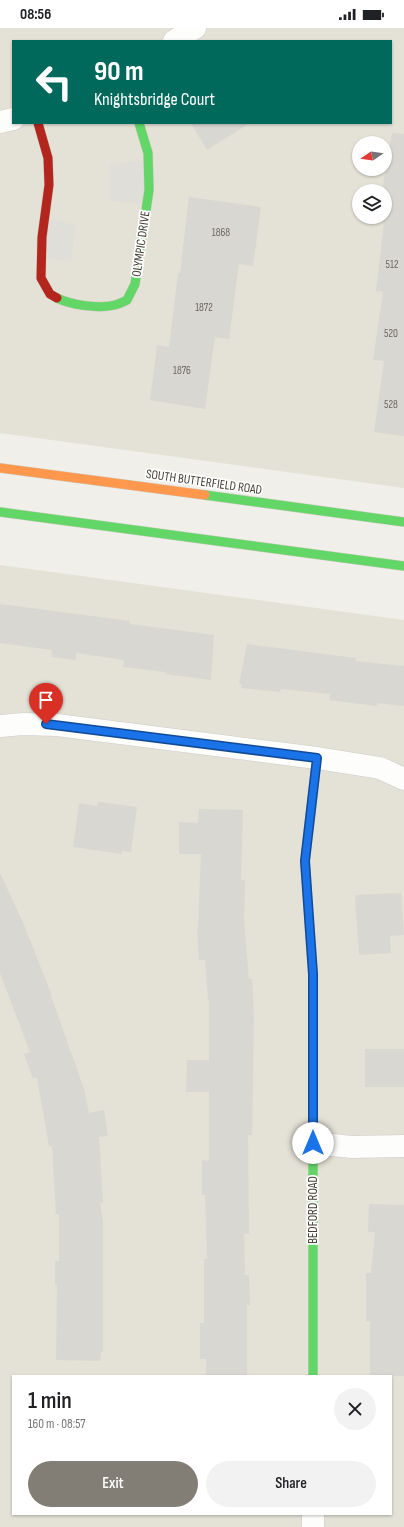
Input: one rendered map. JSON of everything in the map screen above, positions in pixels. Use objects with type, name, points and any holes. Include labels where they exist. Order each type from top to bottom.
[{"type":"street","points":[[176,40],[195,28]]},
{"type":"street","points":[[0,122],[12,119]]},
{"type":"street","name":"OLYMPIC DRIVE","points":[[38,124],[48,158],[49,185],[42,237],[40,278],[50,294],[63,301],[84,306],[115,305],[127,300],[135,284],[149,190],[148,153],[140,124]]},
{"type":"street","name":"SOUTH BUTTERFIELD ROAD","points":[[0,468],[404,522]]},
{"type":"street","points":[[0,512],[404,566]]},
{"type":"street","points":[[0,726],[23,724],[58,725],[317,758],[380,768],[404,779]]},
{"type":"street","name":"BEDFORD ROAD","points":[[313,1375],[313,974],[305,861],[317,758]]},
{"type":"street","points":[[313,1143],[352,1146],[404,1146]]},
{"type":"street","points":[[313,1515],[313,1527]]},
{"type":"shaded area","points":[[0,28],[404,28],[404,488],[0,433]]},
{"type":"shaded area","points":[[148,160],[147,204],[109,201],[110,164]]},
{"type":"shaded area","points":[[45,219],[76,225],[71,261],[42,258]]},
{"type":"shaded area","points":[[0,565],[404,620],[404,1527],[0,1527]]},
{"type":"building","points":[[192,124],[248,124],[207,150]]},
{"type":"building","points":[[392,133],[404,134],[404,436],[374,432],[384,361],[373,360],[383,292],[376,291],[384,224],[392,224],[392,184],[383,184],[385,176],[392,176]]},
{"type":"building","points":[[189,197],[261,207],[253,266],[239,264],[229,339],[215,337],[205,409],[150,400],[157,345],[169,347]]},
{"type":"building","points":[[0,604],[130,621],[130,624],[214,635],[211,680],[123,667],[124,660],[76,653],[76,660],[51,657],[52,650],[0,643]]},
{"type":"building","points":[[247,644],[356,658],[355,661],[404,666],[404,706],[377,703],[377,706],[329,700],[330,694],[281,689],[280,692],[241,688],[242,684],[239,684]]},
{"type":"building","points":[[98,802],[137,807],[131,852],[122,851],[122,854],[73,847],[79,803],[97,806]]},
{"type":"building","points":[[199,809],[243,810],[241,880],[245,880],[244,920],[249,979],[252,979],[254,1017],[252,1135],[248,1135],[249,1234],[244,1234],[245,1275],[249,1275],[250,1305],[247,1305],[247,1375],[206,1375],[206,1359],[200,1359],[200,1323],[204,1323],[204,1259],[207,1259],[205,1195],[202,1195],[202,1160],[209,1161],[209,1092],[186,1092],[187,1060],[209,1060],[209,1001],[205,960],[199,960],[197,929],[201,854],[179,854],[179,822],[198,823]]},
{"type":"building","points":[[0,873],[24,925],[52,996],[84,1089],[89,1113],[104,1110],[108,1136],[99,1137],[103,1203],[100,1203],[103,1222],[103,1352],[101,1352],[100,1361],[56,1360],[57,1285],[55,1285],[55,1261],[59,1261],[59,1214],[56,1214],[52,1146],[49,1146],[37,1078],[33,1079],[24,1054],[30,1052],[0,973]]},
{"type":"building","points":[[401,893],[404,935],[390,936],[391,953],[359,955],[355,895]]},
{"type":"building","points":[[365,1049],[404,1049],[404,1087],[365,1087]]},
{"type":"building","points":[[369,1204],[404,1205],[404,1376],[370,1375],[370,1321],[366,1321],[366,1273],[371,1273],[375,1232],[368,1232]]},
{"type":"traffic: fast","points":[[57,298],[70,303],[85,306],[101,307],[115,305],[127,300],[135,284],[149,190],[148,153],[139,124]]},
{"type":"traffic: fast","points":[[205,495],[404,522]]},
{"type":"traffic: fast","points":[[0,512],[404,566]]},
{"type":"traffic: fast","points":[[311,948],[305,861],[317,758]]},
{"type":"traffic: fast","points":[[313,1081],[313,1375]]},
{"type":"traffic: slow","points":[[0,468],[205,495]]},
{"type":"traffic: slow","points":[[311,948],[313,974],[313,1081]]},
{"type":"traffic: jam","points":[[38,124],[48,158],[49,185],[42,237],[41,278],[50,294],[57,298]]},
{"type":"route","points":[[46,724],[317,758],[305,861],[313,974],[313,1143]]}]
